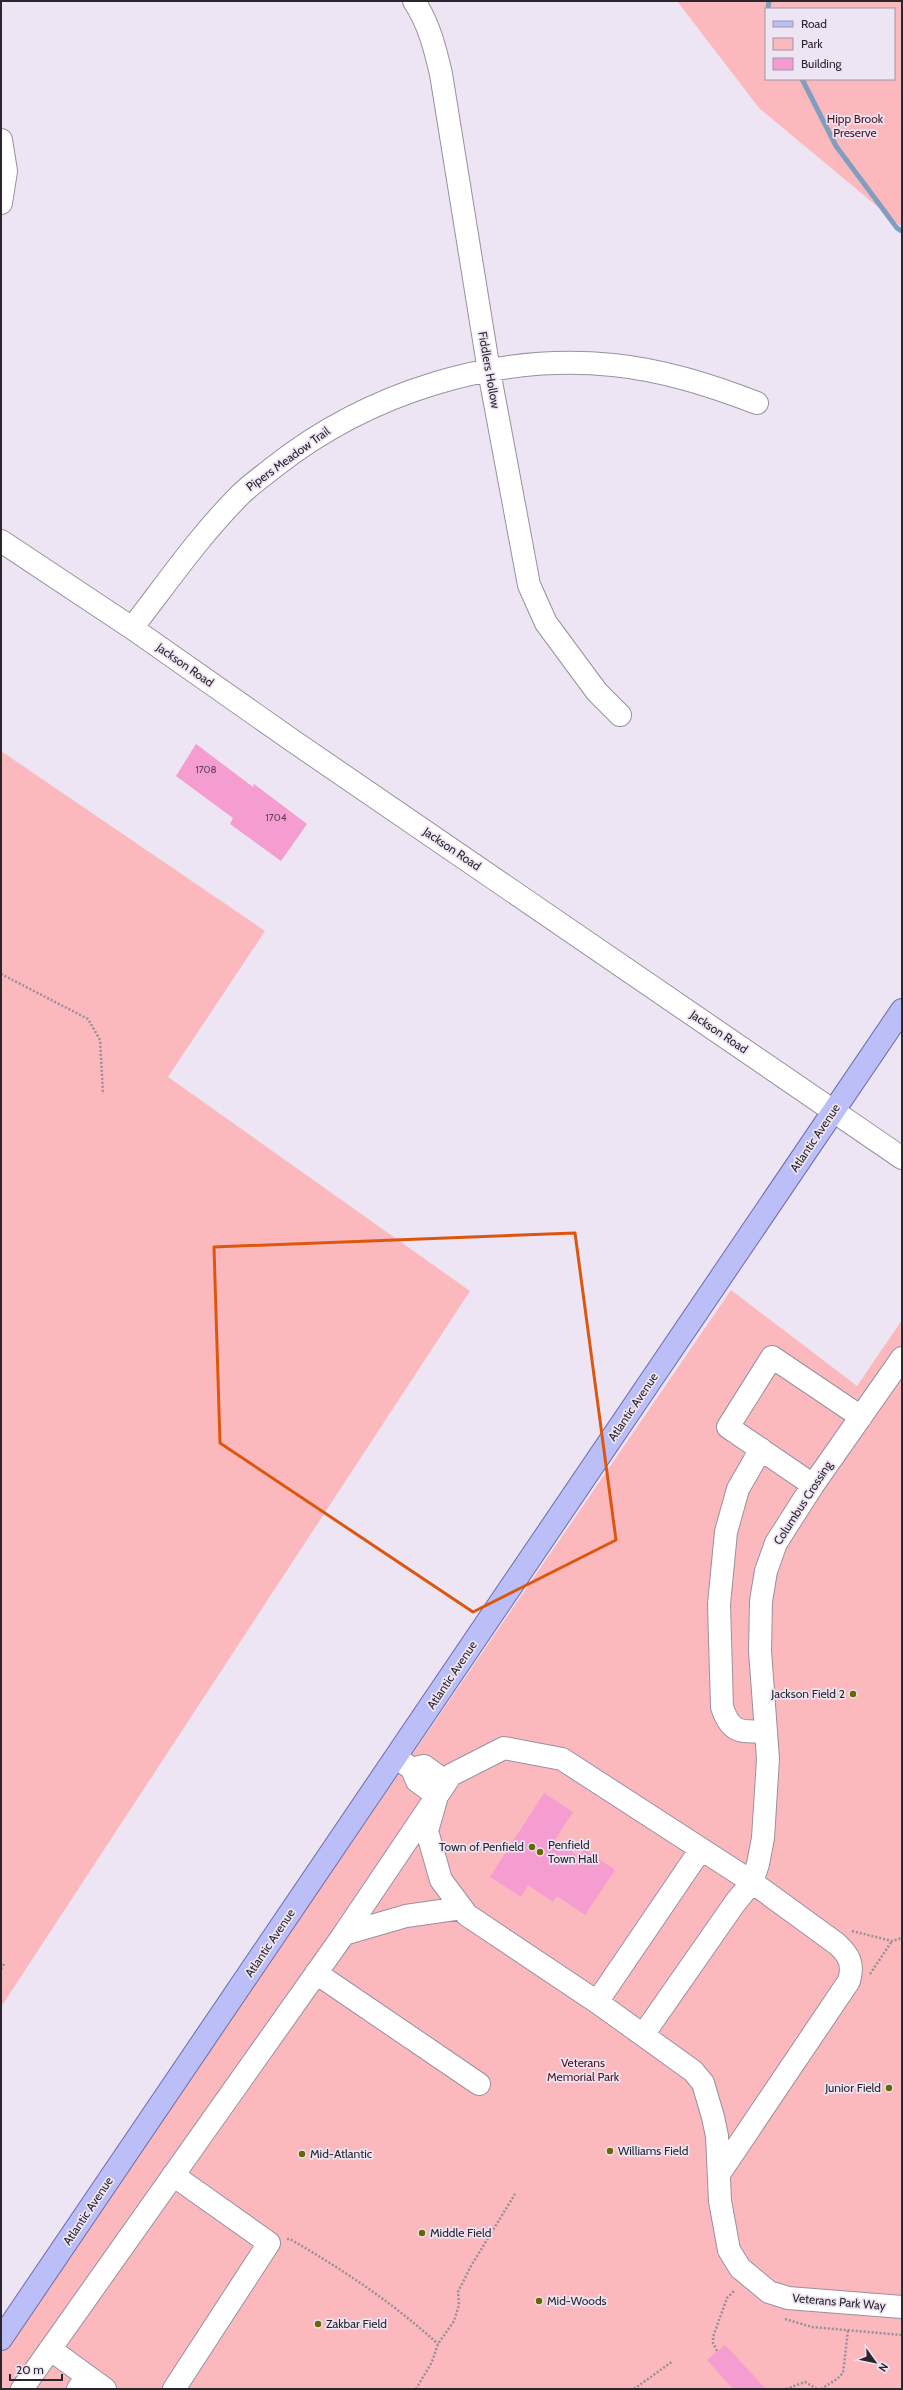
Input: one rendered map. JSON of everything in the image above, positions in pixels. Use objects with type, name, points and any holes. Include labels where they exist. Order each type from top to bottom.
[{"type":"main road","name":"Atlantic Avenue","points":[[1,2339],[404,1763],[834,1110],[902,1010]]},
{"type":"street","name":"Fiddlers Hollow","points":[[414,1],[422,13],[434,42],[441,74],[489,371],[529,585],[546,623],[597,692],[620,715]]},
{"type":"street","points":[[1,140],[6,171],[1,203]]},
{"type":"street","name":"Pipers Meadow Trail","points":[[132,628],[201,537],[242,493],[286,458],[328,429],[370,408],[431,384],[489,371],[546,364],[612,365],[676,376],[757,403]]},
{"type":"street","name":"Jackson Road","points":[[1,541],[132,628],[303,748],[834,1110],[902,1158]]},
{"type":"street","points":[[814,1484],[728,1427],[772,1357],[861,1417]]},
{"type":"street","name":"Columbus Crossing","points":[[752,1882],[764,1838],[768,1758],[760,1651],[761,1601],[766,1571],[776,1543],[814,1484],[902,1358]]},
{"type":"street","points":[[761,1449],[738,1489],[726,1532],[718,1604],[722,1707],[727,1721],[735,1729],[745,1732],[766,1731]]},
{"type":"street","points":[[22,2389],[344,1934],[451,1774],[504,1748],[562,1759],[752,1882],[837,1944],[848,1954],[852,1970],[849,1981],[719,2174]]},
{"type":"street","points":[[404,1763],[417,1781],[442,1789]]},
{"type":"street","name":"Veterans Park Way","points":[[442,1789],[427,1831],[441,1880],[467,1915],[597,2002],[693,2071],[703,2083],[717,2136],[720,2201],[729,2250],[740,2268],[764,2288],[788,2298],[902,2307]]},
{"type":"street","points":[[597,2002],[701,1849]]},
{"type":"street","points":[[643,2035],[735,1903],[752,1882]]},
{"type":"street","points":[[344,1934],[406,1916],[462,1908]]},
{"type":"street","points":[[316,1973],[480,2084]]},
{"type":"street","points":[[173,2175],[269,2244],[174,2389]]},
{"type":"street","points":[[50,2349],[82,2382],[105,2389]]},
{"type":"path","points":[[1,974],[88,1019],[100,1040],[103,1094]]},
{"type":"path","points":[[1,1969],[4,1964]]},
{"type":"path","points":[[416,2389],[432,2362],[438,2344],[454,2321],[459,2305],[458,2292],[471,2266],[515,2194]]},
{"type":"path","points":[[269,2244],[290,2239],[318,2255],[373,2290],[406,2315],[438,2344]]},
{"type":"path","points":[[716,2351],[713,2343],[717,2327],[727,2298],[736,2290]]},
{"type":"path","points":[[821,2389],[837,2379],[843,2373],[848,2330],[902,2335]]},
{"type":"path","points":[[634,2389],[673,2361]]},
{"type":"path","points":[[786,2389],[805,2382],[818,2389]]},
{"type":"highlighted area","points":[[575,1233],[616,1540],[473,1612],[220,1443],[214,1247]]},
{"type":"green space","name":"Hipp Brook Preserve","points":[[677,1],[902,1],[902,227],[759,108]]},
{"type":"green space","points":[[1,751],[265,931],[168,1077],[470,1291],[1,2007]]},
{"type":"green space","name":"Veterans Memorial Park","points":[[731,1290],[857,1386],[902,1320],[902,2389],[1,2389],[1,2354]]},
{"type":"building","points":[[196,744],[253,787],[254,784],[307,824],[281,861],[230,824],[233,818],[176,776]]},
{"type":"building","name":"Penfield Town Hall","points":[[544,1793],[573,1812],[555,1840],[579,1856],[584,1849],[615,1870],[585,1915],[557,1896],[553,1902],[528,1885],[521,1897],[490,1877]]},
{"type":"building","points":[[725,2345],[766,2389],[733,2389],[707,2360]]},
{"type":"waterway","points":[[768,8],[769,1]]},
{"type":"waterway","points":[[803,80],[836,146],[897,228],[902,231]]},
{"type":"place","name":"Jackson Field 2","points":[[853,1694]]},
{"type":"place","name":"Town of Penfield","points":[[532,1847]]},
{"type":"place","name":"Penfield Town Hall","points":[[540,1852]]},
{"type":"place","name":"Junior Field","points":[[889,2088]]},
{"type":"place","name":"Williams Field","points":[[610,2151]]},
{"type":"place","name":"Mid-Atlantic","points":[[302,2154]]},
{"type":"place","name":"Middle Field","points":[[422,2233]]},
{"type":"place","name":"Mid-Woods","points":[[539,2301]]},
{"type":"place","name":"Zakbar Field","points":[[318,2324]]}]
